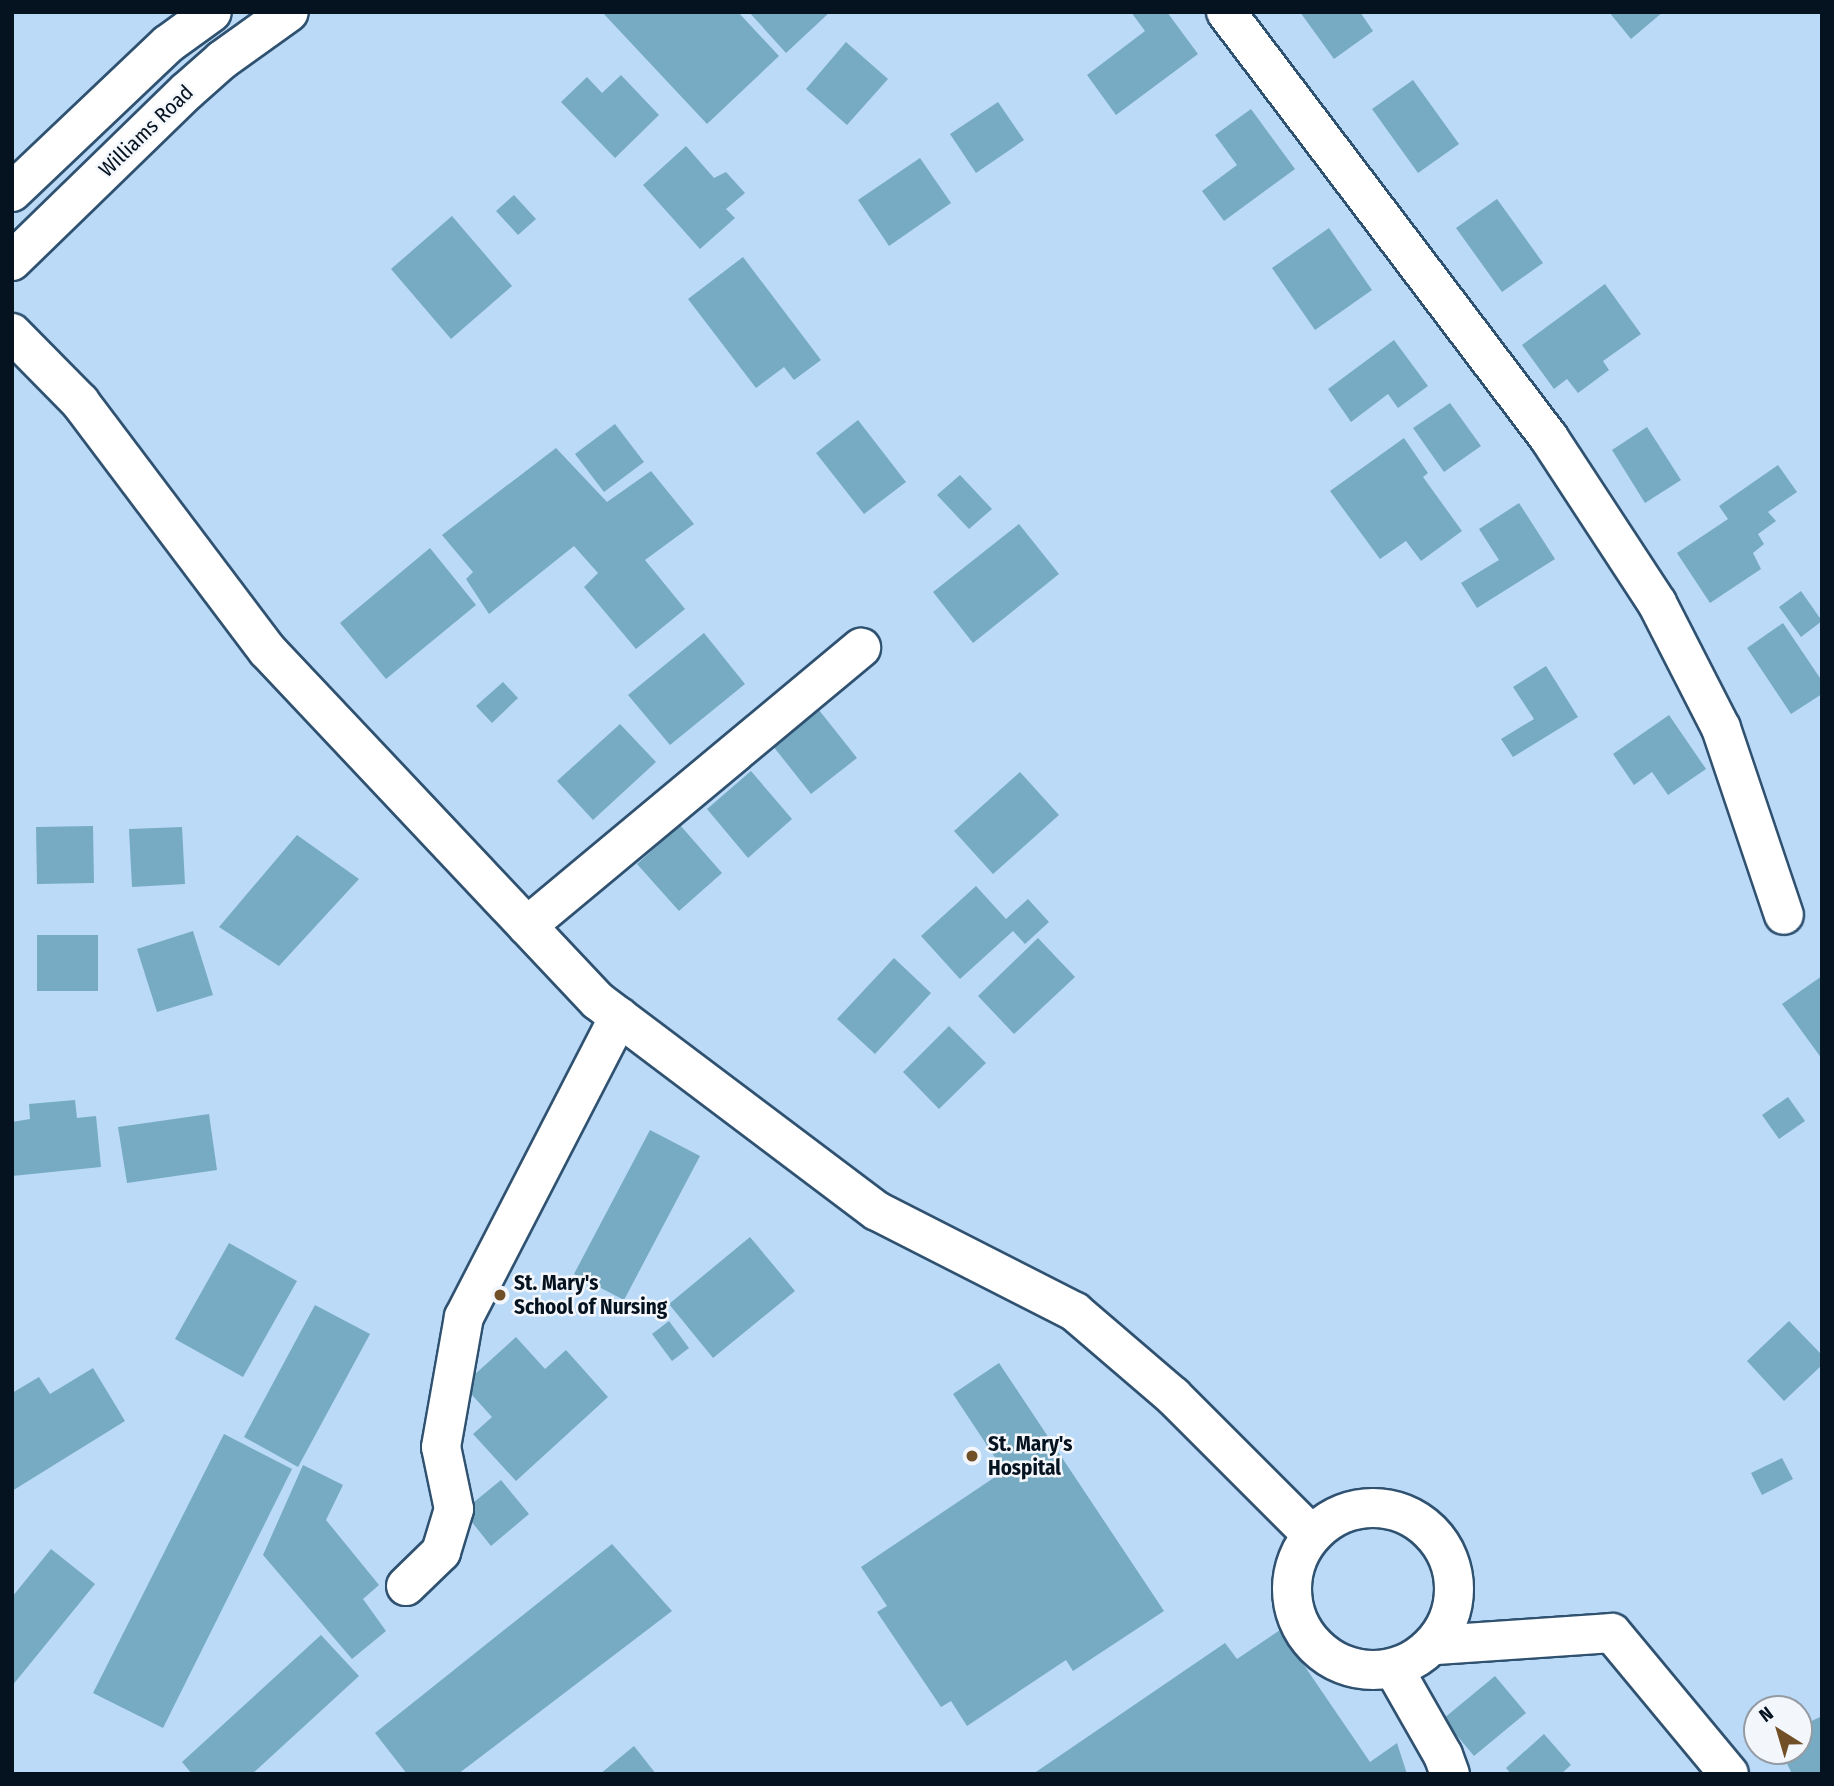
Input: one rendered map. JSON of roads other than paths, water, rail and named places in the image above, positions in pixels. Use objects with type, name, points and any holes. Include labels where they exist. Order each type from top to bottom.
[{"type":"street","points":[[12,192],[168,44],[212,12]]},
{"type":"street","name":"Williams Road","points":[[12,261],[187,91],[222,60],[289,12]]},
{"type":"street","points":[[1226,12],[1549,438],[1657,603],[1721,727],[1784,915]]},
{"type":"street","points":[[12,333],[80,402],[267,650],[598,1001],[877,1210],[1076,1312],[1173,1396],[1311,1534]]},
{"type":"street","points":[[527,926],[861,648]]},
{"type":"street","points":[[406,1586],[441,1552],[454,1509],[441,1447],[464,1317],[619,1017]]},
{"type":"street","points":[[1437,1645],[1457,1601],[1443,1542],[1398,1509],[1349,1509],[1311,1534],[1302,1547],[1290,1581],[1302,1634],[1351,1671],[1395,1671],[1437,1645],[1612,1633],[1729,1774]]},
{"type":"street","points":[[1395,1671],[1443,1755],[1450,1774]]},
{"type":"place","name":"St. Mary's School of Nursing","points":[[500,1295]]},
{"type":"place","name":"St. Mary's Hospital","points":[[972,1456]]}]
